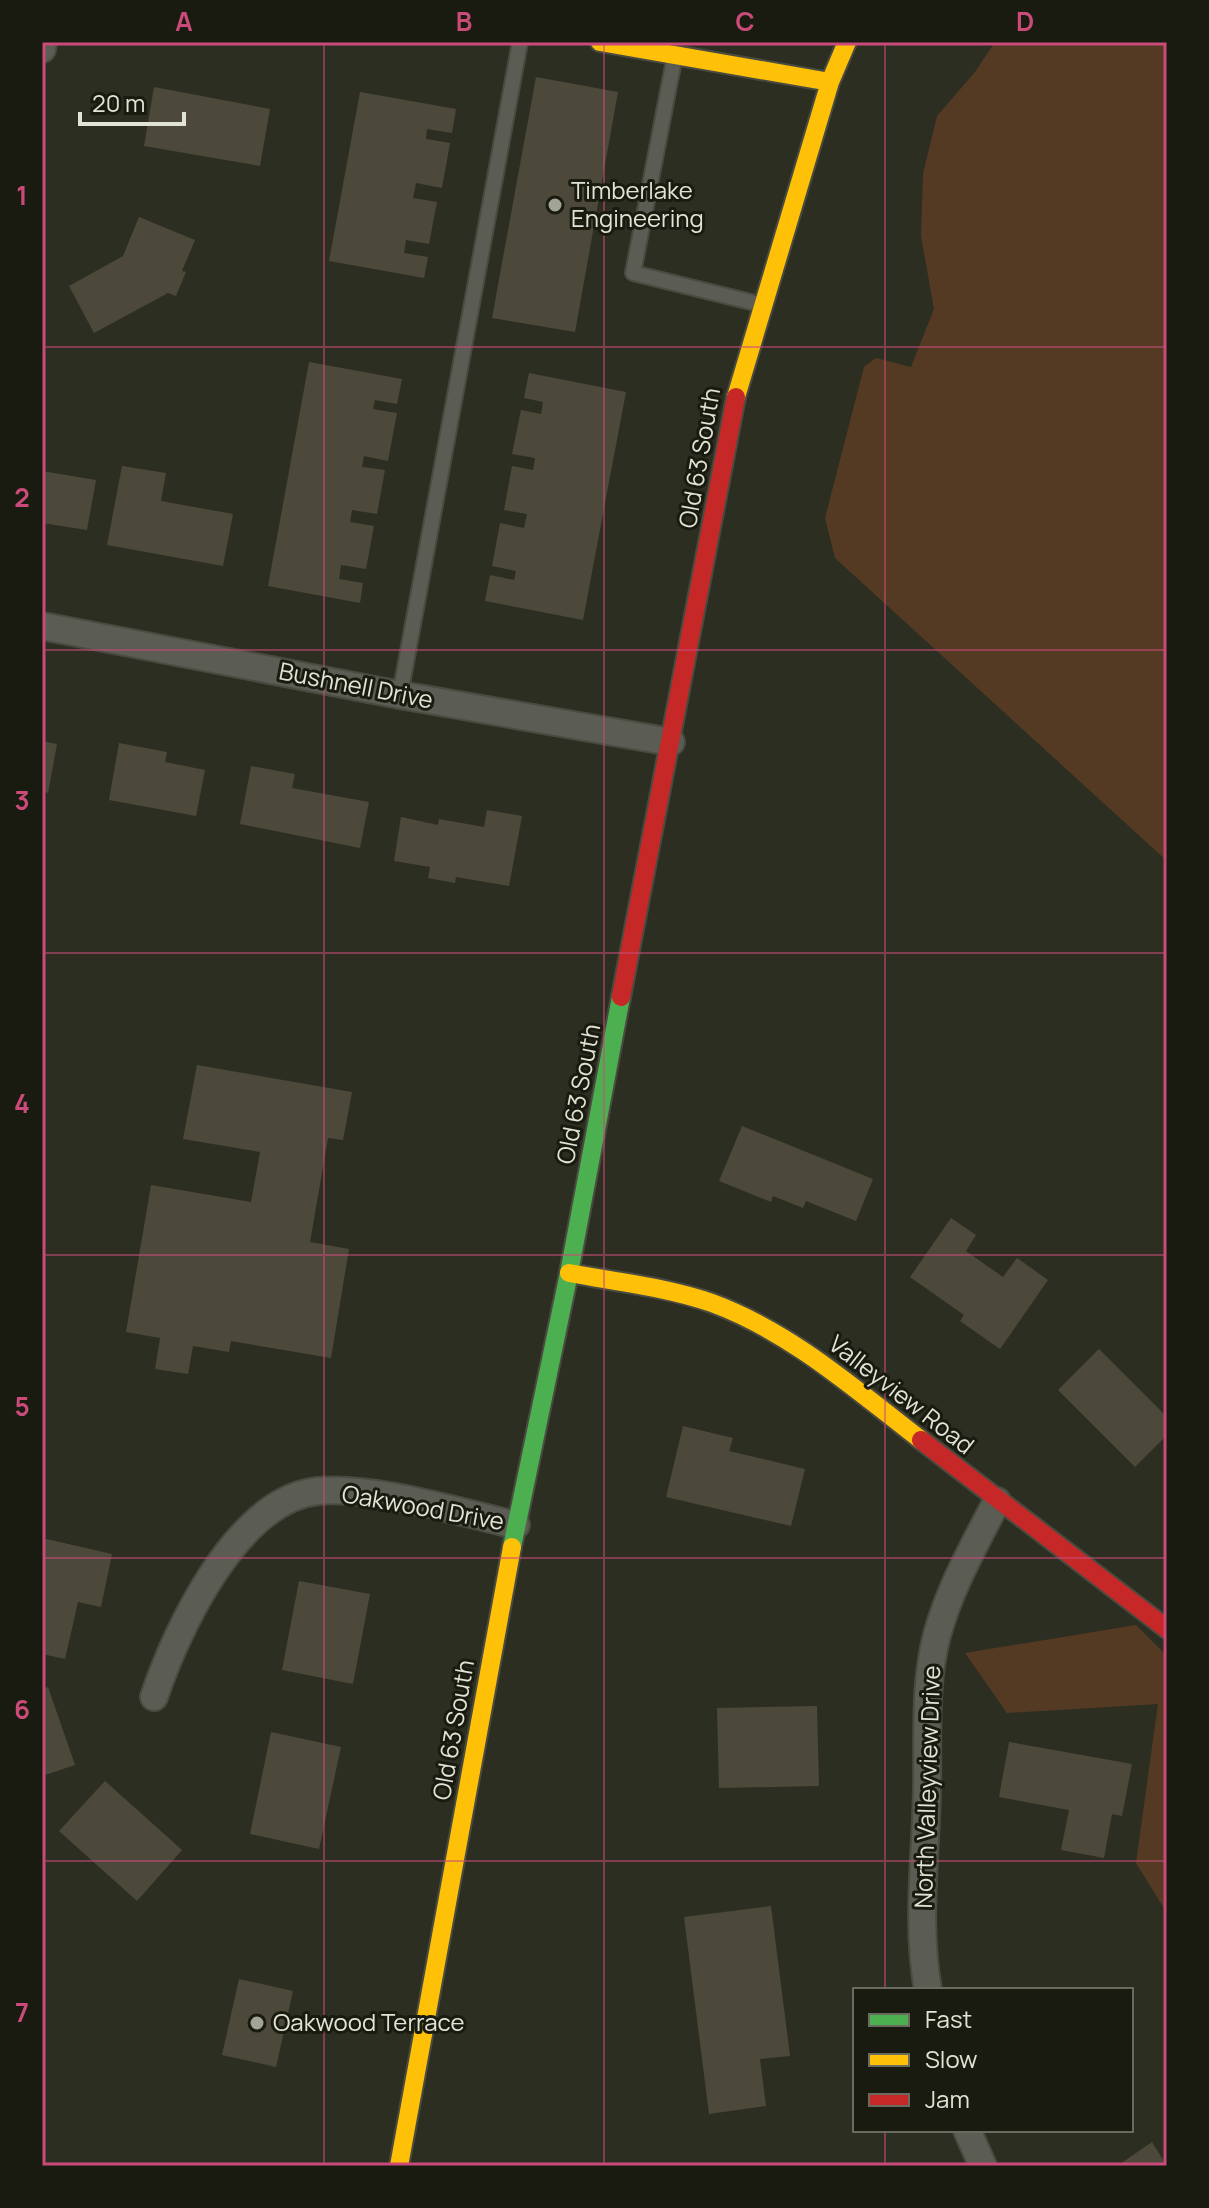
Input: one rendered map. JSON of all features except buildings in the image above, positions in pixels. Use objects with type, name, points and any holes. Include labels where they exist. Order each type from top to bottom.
[{"type":"main road","points":[[600,42],[830,82]]},
{"type":"main road","name":"Old 63 South","points":[[399,2166],[516,1525],[569,1273],[739,379],[830,82],[847,42]]},
{"type":"main road","name":"Valleyview Road","points":[[569,1273],[654,1288],[710,1302],[760,1325],[808,1353],[1167,1629]]},
{"type":"street","points":[[42,49],[43,42]]},
{"type":"street","name":"Bushnell Drive","points":[[42,626],[400,695],[671,742]]},
{"type":"street","name":"Oakwood Drive","points":[[154,1697],[174,1643],[217,1569],[260,1519],[289,1499],[319,1491],[349,1491],[516,1525]]},
{"type":"street","name":"North Valleyview Drive","points":[[928,1988],[923,1955],[923,1884],[927,1737],[933,1657],[947,1603],[997,1501]]},
{"type":"street","points":[[968,2132],[983,2166]]},
{"type":"lane","points":[[400,695],[520,42]]},
{"type":"lane","points":[[675,55],[633,273],[760,304]]},
{"type":"shaded area","points":[[995,42],[1167,42],[1167,861],[835,558],[825,518],[864,367],[876,358],[911,367],[934,309],[921,236],[923,174],[937,116],[975,72]]},
{"type":"shaded area","points":[[1136,1625],[1167,1656],[1167,1913],[1136,1863],[1158,1704],[1007,1713],[965,1653]]},
{"type":"traffic: fast","points":[[512,1547],[569,1273],[621,997]]},
{"type":"traffic: slow","points":[[600,42],[830,82]]},
{"type":"traffic: slow","points":[[736,397],[830,82],[847,42]]},
{"type":"traffic: slow","points":[[569,1273],[677,1293],[741,1315],[822,1364],[921,1440]]},
{"type":"traffic: slow","points":[[399,2166],[512,1547]]},
{"type":"traffic: jam","points":[[621,997],[736,397]]},
{"type":"traffic: jam","points":[[921,1440],[1167,1629]]},
{"type":"place","name":"Timberlake Engineering","points":[[555,205]]},
{"type":"place","name":"Oakwood Terrace","points":[[257,2023]]}]
